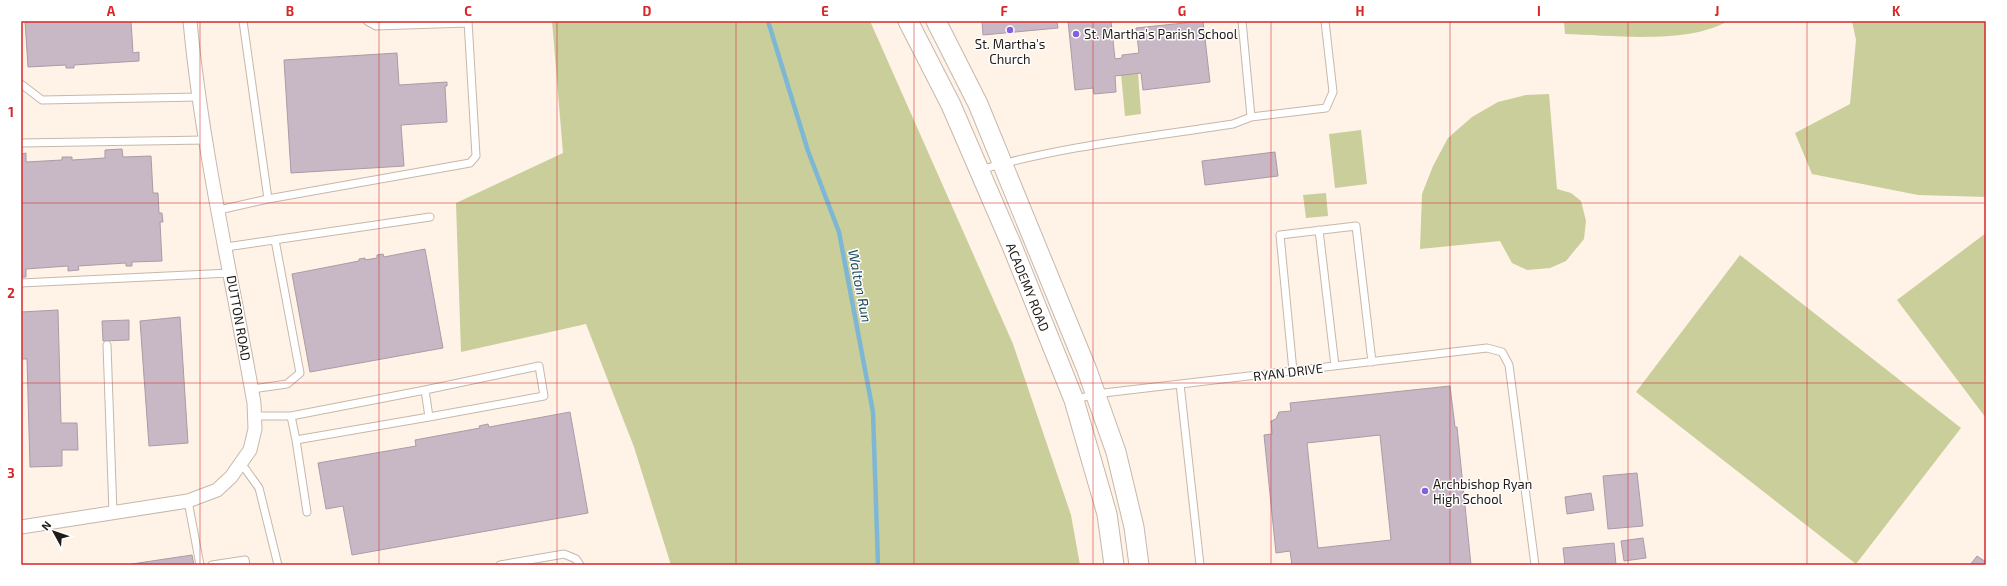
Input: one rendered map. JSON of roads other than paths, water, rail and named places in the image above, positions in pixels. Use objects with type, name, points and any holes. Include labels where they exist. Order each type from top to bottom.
[{"type":"main road","name":"ACADEMY ROAD","points":[[908,21],[951,105],[1074,400],[1107,514],[1114,565]]},
{"type":"main road","name":"ACADEMY ROAD","points":[[936,21],[978,104],[1095,394],[1116,452],[1134,527],[1139,565]]},
{"type":"street","name":"DUTTON ROAD","points":[[21,528],[188,501],[217,490],[231,477],[250,450],[254,429],[252,389],[206,140],[199,97],[190,21]]},
{"type":"lane","points":[[243,21],[268,199]]},
{"type":"lane","points":[[219,210],[268,199],[470,163],[473,160],[476,156],[468,22],[376,26],[367,21]]},
{"type":"lane","points":[[1242,21],[1251,117]]},
{"type":"lane","points":[[979,171],[1003,164],[1072,150],[1233,124],[1251,117],[1326,108],[1333,92],[1325,21]]},
{"type":"lane","points":[[21,84],[42,100],[199,97]]},
{"type":"lane","points":[[21,143],[206,140]]},
{"type":"lane","points":[[226,247],[430,217]]},
{"type":"lane","points":[[1293,371],[1280,235],[1319,230],[1356,226],[1372,362]]},
{"type":"lane","points":[[1319,230],[1335,366]]},
{"type":"lane","points":[[252,389],[287,384],[300,372],[275,240]]},
{"type":"lane","points":[[21,283],[230,273]]},
{"type":"lane","points":[[107,346],[109,514]]},
{"type":"lane","name":"RYAN DRIVE","points":[[1074,400],[1095,394],[1487,348],[1502,352],[1509,365],[1535,565]]},
{"type":"lane","points":[[254,416],[291,416],[539,366],[544,396],[296,440]]},
{"type":"lane","points":[[1180,384],[1200,565]]},
{"type":"lane","points":[[425,390],[429,417]]},
{"type":"lane","points":[[291,416],[307,512]]},
{"type":"lane","points":[[241,462],[260,488],[278,565]]},
{"type":"lane","points":[[188,501],[200,565]]},
{"type":"lane","points":[[500,565],[564,554],[576,559],[580,565]]},
{"type":"lane","points":[[212,565],[245,560],[246,565]]},
{"type":"waterway","name":"Walton Run","points":[[768,21],[808,151],[839,232],[873,412],[878,565]]},
{"type":"place","name":"St. Martha's Church","points":[[1010,30]]},
{"type":"place","name":"St. Martha's Parish School","points":[[1076,34]]},
{"type":"place","name":"Archbishop Ryan High School","points":[[1425,491]]}]
